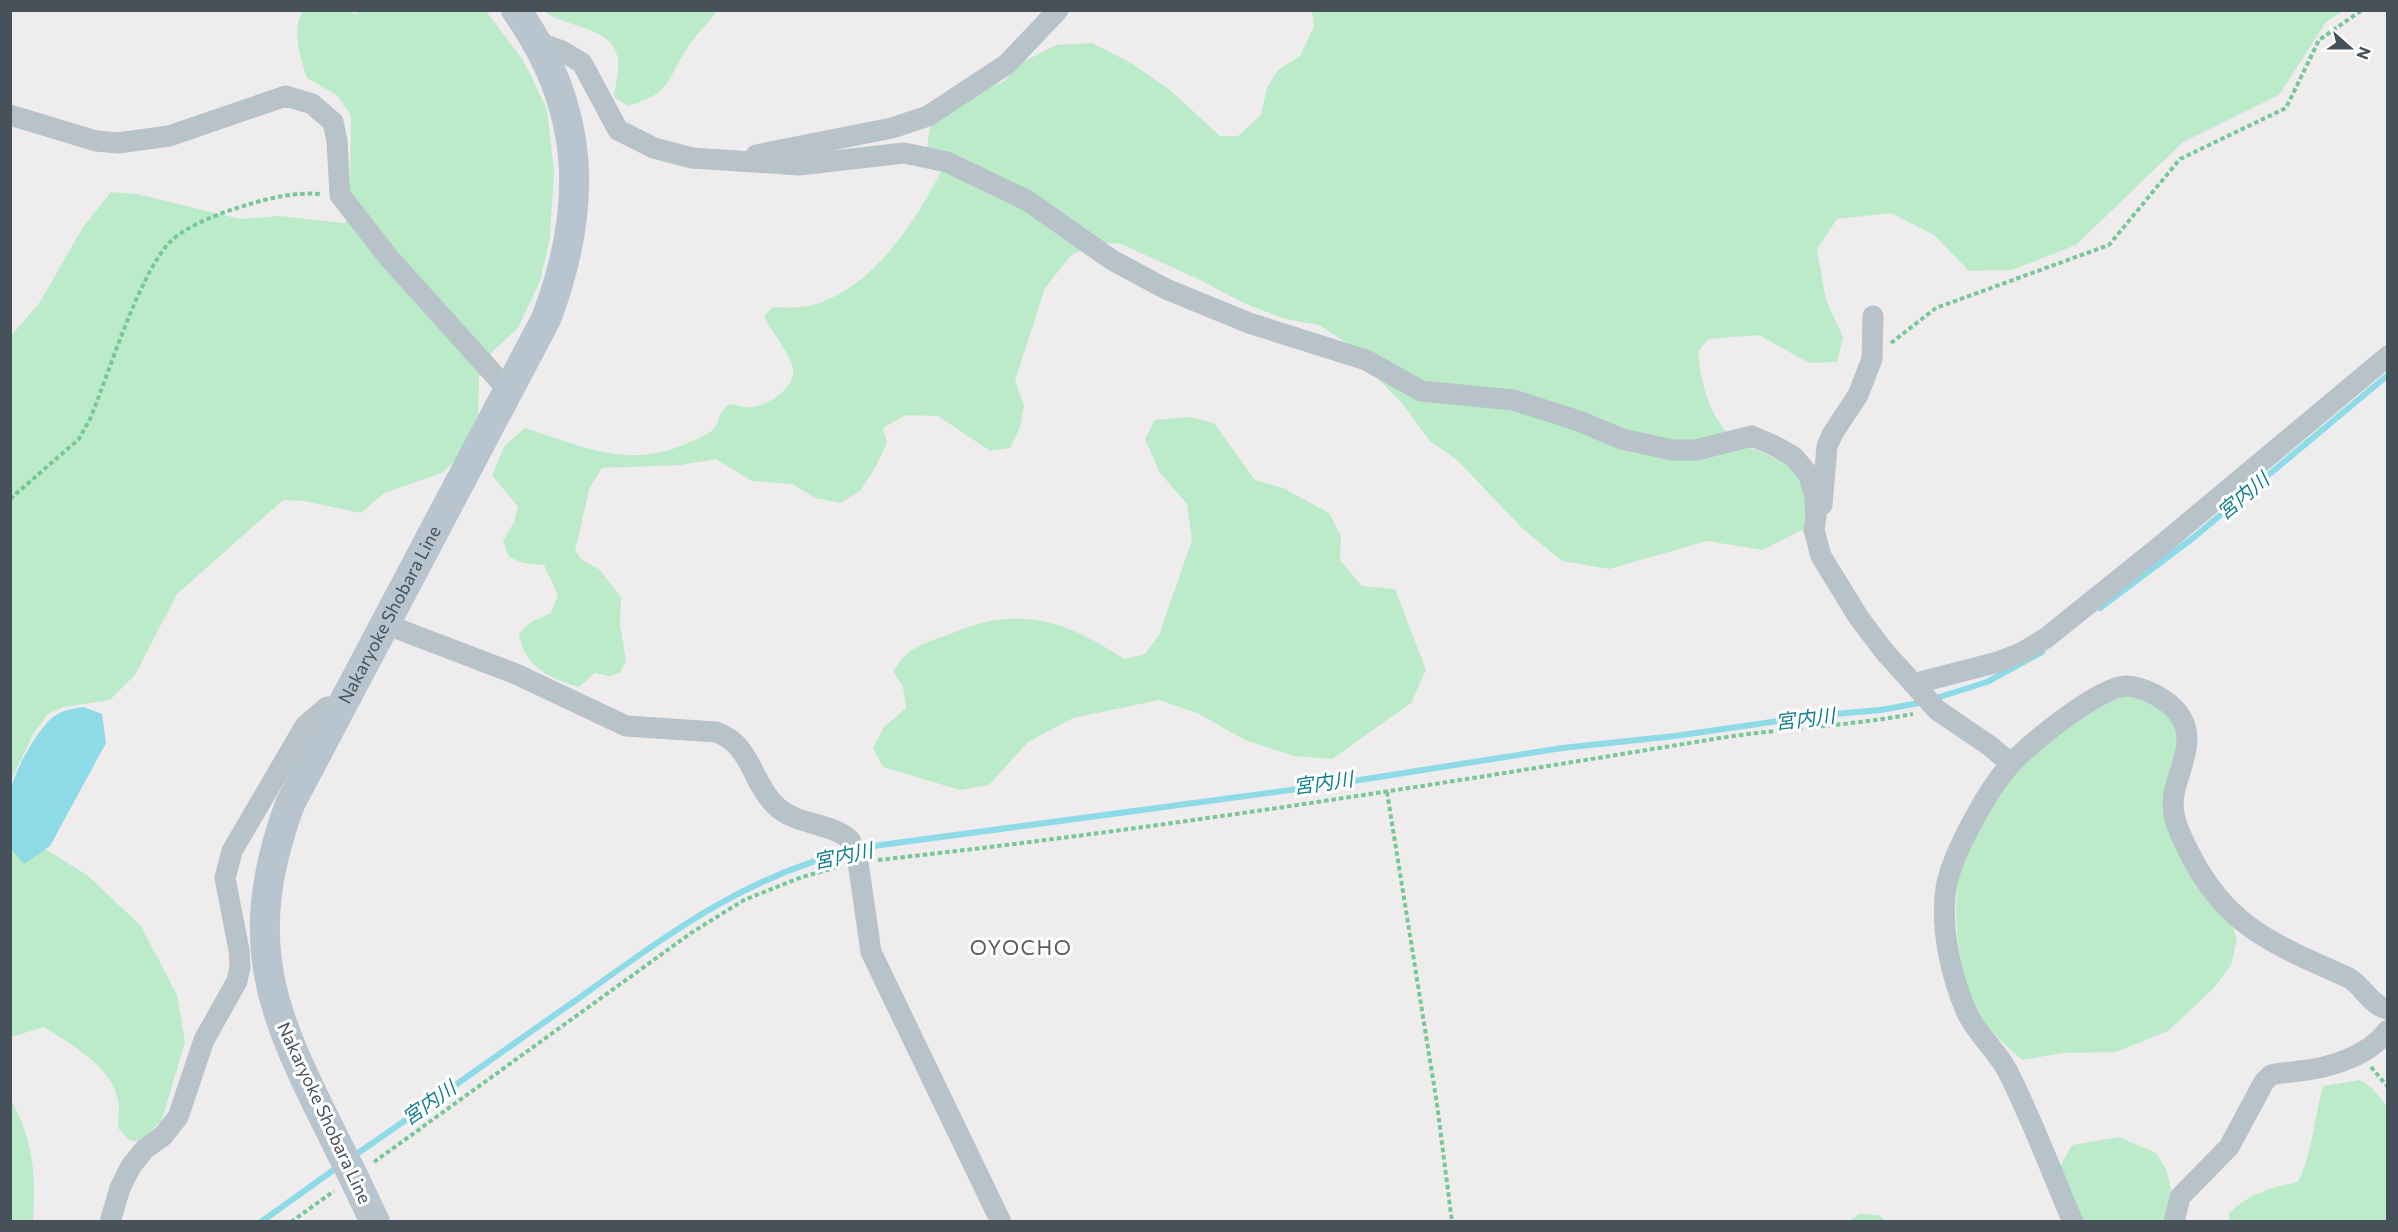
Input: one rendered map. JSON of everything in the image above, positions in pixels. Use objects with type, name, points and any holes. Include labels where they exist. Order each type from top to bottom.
[{"type":"main road","name":"Nakaryoke Shobara Line","points":[[375,1221],[297,1064],[278,1016],[268,979],[263,929],[266,886],[275,844],[290,804],[546,319],[563,276],[571,238],[575,186],[573,146],[564,106],[539,43],[516,10]]},
{"type":"street","points":[[735,160],[892,128],[928,116],[1007,64],[1058,10]]},
{"type":"street","points":[[539,43],[562,51],[582,63],[618,130],[654,148],[682,155],[799,165],[904,153],[947,162],[1029,201],[1112,260],[1166,289],[1249,323],[1366,360],[1421,391],[1513,400],[1622,439],[1672,450],[1696,450],[1752,436],[1777,447],[1804,467],[1815,497],[1814,530],[1821,556],[1871,634],[1925,697],[2011,764]]},
{"type":"street","points":[[10,115],[96,141],[118,143],[169,135],[286,96],[296,98],[324,112],[333,122],[337,141],[340,195],[389,258],[508,390]]},
{"type":"street","points":[[1816,516],[1825,496],[1827,446],[1843,415],[1857,395],[1872,359],[1873,316]]},
{"type":"street","points":[[1925,697],[2023,652],[2046,638],[2158,549],[2388,356]]},
{"type":"street","points":[[385,624],[507,670],[626,726],[641,729],[716,732],[726,736],[743,750],[763,790],[783,812],[846,836],[856,855],[871,952],[1001,1221]]},
{"type":"street","points":[[2073,1221],[2006,1067],[1968,1014],[1952,967],[1946,931],[1946,887],[1963,839],[1986,797],[2011,764],[2080,706],[2103,693],[2127,686],[2158,696],[2178,713],[2187,730],[2186,749],[2173,797],[2175,824],[2213,894],[2248,928],[2272,944],[2359,983],[2379,1007],[2388,1009]]},
{"type":"street","points":[[110,1221],[120,1188],[131,1166],[145,1149],[163,1136],[178,1117],[204,1040],[237,981],[240,967],[239,950],[225,878],[232,851],[305,726],[327,707],[340,708]]},
{"type":"street","points":[[2174,1221],[2180,1197],[2229,1147],[2264,1082],[2271,1075],[2329,1065],[2363,1052],[2374,1046],[2388,1030]]},
{"type":"path","points":[[1872,359],[1936,308],[2109,244],[2180,159],[2286,108],[2319,40],[2362,10]]},
{"type":"path","points":[[10,499],[79,439],[90,419],[142,289],[169,243],[196,225],[233,209],[261,201],[308,193],[340,195]]},
{"type":"path","points":[[291,1221],[354,1178],[691,933],[744,900],[856,855],[1051,841],[1387,792],[1762,731],[1891,718],[1925,697]]},
{"type":"path","points":[[1387,792],[1437,1104],[1452,1221]]},
{"type":"green space","points":[[360,10],[486,11],[523,60],[547,109],[554,171],[550,238],[540,281],[518,328],[492,352],[479,378],[478,419],[467,449],[442,473],[384,493],[361,513],[304,501],[283,500],[177,594],[135,675],[110,700],[63,707],[48,714],[33,734],[11,781],[11,336],[40,302],[83,227],[111,192],[137,194],[240,219],[279,216],[344,223],[359,211],[350,192],[351,115],[337,95],[307,78],[299,53],[297,35],[299,18],[303,11],[347,11],[356,14]]},
{"type":"green space","points":[[544,11],[717,11],[691,42],[667,84],[654,96],[628,106],[614,97],[618,65],[617,55],[612,45],[595,32],[553,17]]},
{"type":"green space","points":[[1312,11],[2343,11],[2326,22],[2279,95],[2183,142],[2076,245],[2012,270],[1969,271],[1934,235],[1891,213],[1837,219],[1817,249],[1826,300],[1843,337],[1837,362],[1809,363],[1759,335],[1708,339],[1698,352],[1707,397],[1723,428],[1741,443],[1792,468],[1809,486],[1811,502],[1804,529],[1763,550],[1707,541],[1609,569],[1562,561],[1522,528],[1457,460],[1430,441],[1401,402],[1372,373],[1353,347],[1319,325],[1285,319],[1244,303],[1121,244],[1105,243],[1072,254],[1045,288],[1015,381],[1024,405],[1020,427],[1010,448],[990,451],[938,416],[906,415],[883,428],[887,443],[876,466],[861,490],[841,503],[815,498],[792,484],[752,481],[716,459],[681,465],[602,468],[590,487],[575,550],[582,560],[599,569],[621,597],[620,624],[626,661],[620,673],[609,676],[595,673],[579,687],[548,675],[532,662],[526,654],[519,633],[531,622],[551,613],[558,595],[544,565],[523,563],[509,557],[503,541],[514,522],[518,507],[492,475],[505,445],[525,428],[586,448],[626,455],[646,455],[666,451],[706,435],[713,430],[721,413],[729,404],[746,407],[759,406],[780,394],[790,383],[793,376],[791,363],[764,316],[773,307],[808,306],[840,294],[859,281],[893,248],[943,168],[927,148],[930,127],[945,113],[975,93],[1003,82],[1021,63],[1056,45],[1092,43],[1131,63],[1170,90],[1220,136],[1238,136],[1261,115],[1267,88],[1278,70],[1300,56],[1314,26]]},
{"type":"green space","points":[[1189,417],[1214,423],[1255,480],[1283,488],[1329,513],[1341,536],[1340,560],[1362,586],[1395,589],[1426,670],[1411,703],[1332,759],[1294,756],[1245,740],[1197,713],[1159,700],[1073,718],[1028,742],[989,785],[960,790],[883,767],[873,748],[884,727],[906,708],[903,687],[893,671],[906,655],[923,644],[975,625],[998,620],[1019,619],[1040,621],[1081,634],[1124,659],[1145,654],[1159,635],[1192,540],[1187,504],[1160,473],[1145,439],[1155,420]]},
{"type":"green space","points":[[2130,694],[2154,702],[2173,723],[2177,734],[2177,756],[2164,803],[2230,919],[2237,940],[2231,965],[2213,989],[2168,1031],[2116,1052],[2064,1053],[2022,1060],[1983,1021],[1968,990],[1957,935],[1956,896],[1961,862],[1990,807],[2026,763],[2086,714],[2107,702]]},
{"type":"green space","points":[[10,813],[26,837],[87,875],[141,926],[177,995],[185,1042],[162,1120],[141,1142],[129,1140],[118,1128],[119,1103],[114,1088],[99,1067],[89,1058],[44,1027],[11,1037]]},
{"type":"green space","points":[[2360,1080],[2372,1088],[2387,1106],[2387,1221],[2229,1221],[2229,1213],[2253,1196],[2279,1186],[2298,1182],[2310,1147],[2323,1086]]},
{"type":"green space","points":[[10,1098],[24,1129],[32,1158],[33,1221],[11,1221]]},
{"type":"green space","points":[[2119,1137],[2156,1153],[2167,1171],[2171,1190],[2164,1221],[2080,1221],[2060,1167],[2072,1145]]},
{"type":"green space","points":[[1859,1214],[1879,1215],[1886,1221],[1849,1221]]},
{"type":"water","points":[[83,707],[102,714],[106,743],[50,846],[24,864],[11,849],[9,800],[12,785],[33,741],[47,723],[60,713]]},
{"type":"waterway","name":"宮内川","points":[[2100,608],[2193,538],[2388,375]]},
{"type":"waterway","name":"宮内川","points":[[1933,699],[1987,682],[2042,652]]},
{"type":"waterway","name":"宮内川","points":[[352,1157],[676,930],[747,889],[784,872],[824,858],[866,847],[1328,785],[1562,748],[1675,736],[1812,716],[1881,710],[1924,702]]},
{"type":"waterway","name":"宮内川","points":[[261,1222],[339,1166]]},
{"type":"district","name":"OYOCHO","points":[[1021,948]]}]
